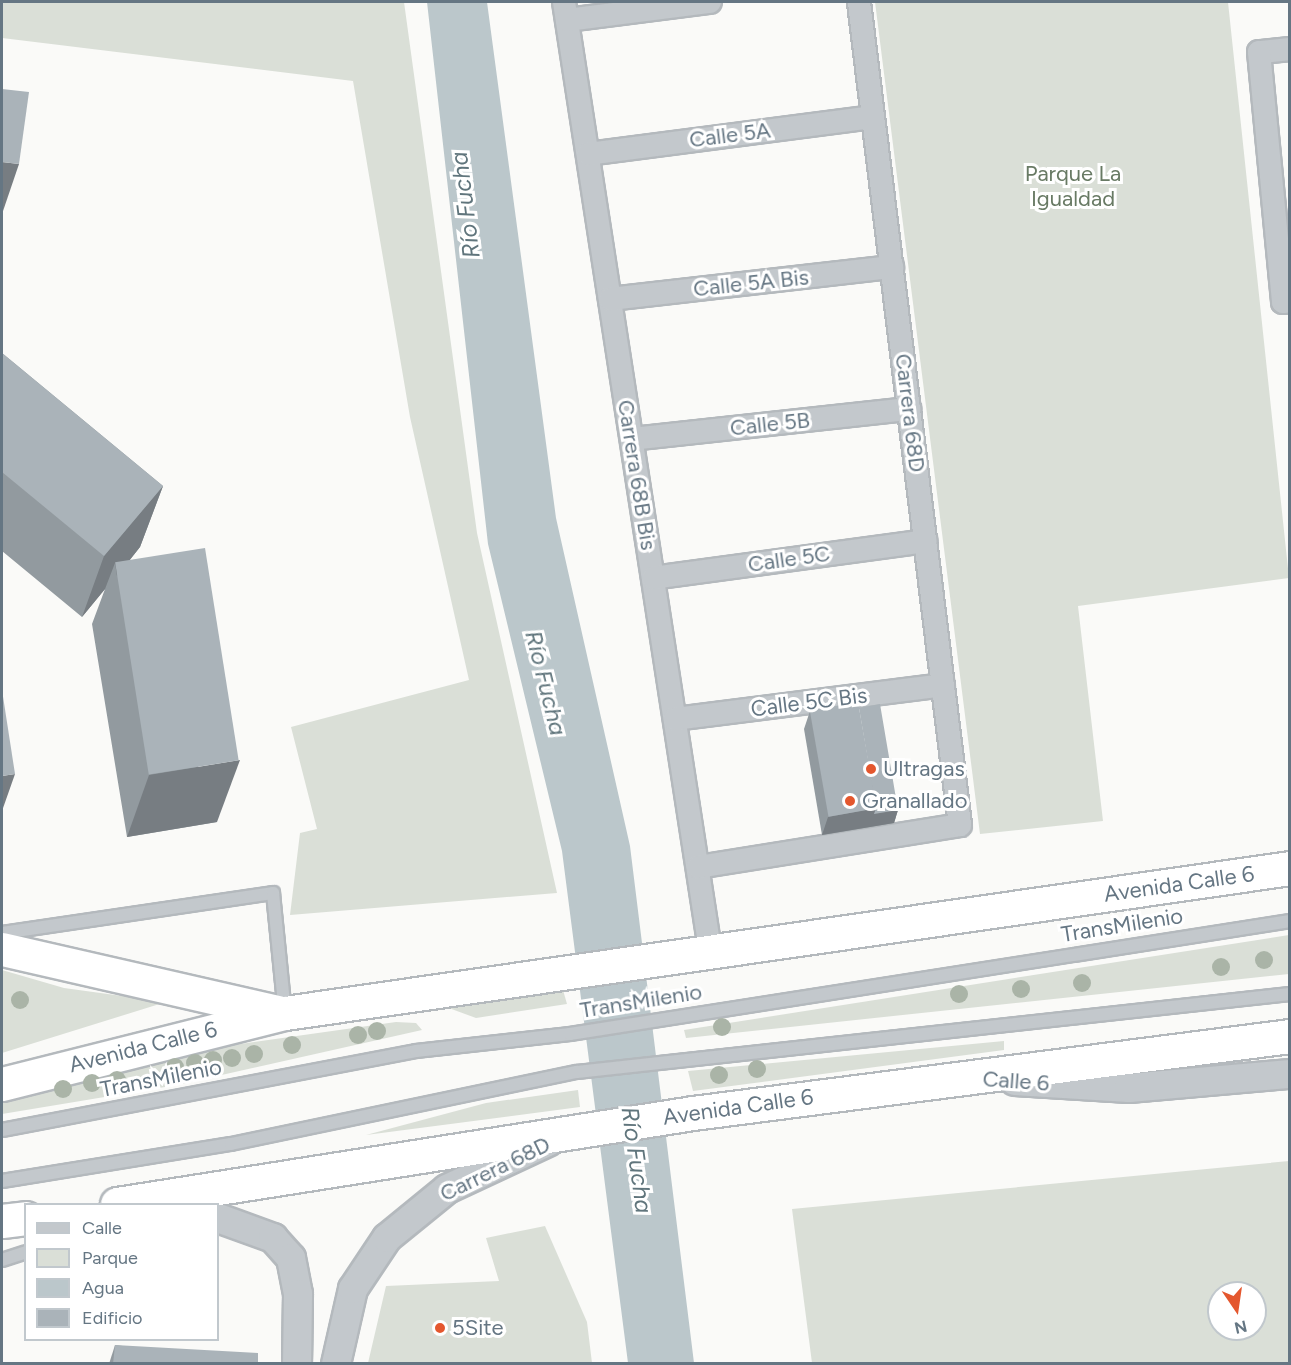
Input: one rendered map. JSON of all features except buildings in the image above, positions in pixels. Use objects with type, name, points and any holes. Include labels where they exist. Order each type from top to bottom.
[{"type":"highway","name":"Avenida Calle 6","points":[[2,1084],[285,1013],[563,970],[1290,868]]},
{"type":"highway","points":[[2,949],[285,1013]]},
{"type":"highway","name":"Avenida Calle 6","points":[[139,1203],[161,1202],[574,1131],[693,1113],[1290,1036]]},
{"type":"highway","points":[[2,1221],[24,1218]]},
{"type":"street","points":[[566,10],[710,2]]},
{"type":"street","name":"Carrera 68D","points":[[698,867],[960,825],[859,2]]},
{"type":"street","name":"Carrera 68B Bis","points":[[566,10],[710,949]]},
{"type":"street","points":[[1286,301],[1259,52],[1290,49]]},
{"type":"street","name":"Calle 5A","points":[[588,154],[873,117]]},
{"type":"street","name":"Calle 5A Bis","points":[[610,299],[892,267]]},
{"type":"street","name":"Calle 5B","points":[[632,439],[909,409]]},
{"type":"street","name":"Calle 5C","points":[[653,578],[926,541]]},
{"type":"street","name":"Calle 5C Bis","points":[[675,718],[943,685]]},
{"type":"street","name":"Calle 6","points":[[962,1077],[1169,1069],[1290,1057]]},
{"type":"street","name":"Calle 6","points":[[962,1077],[1129,1088],[1290,1074]]},
{"type":"street","name":"Carrera 68D","points":[[336,1364],[353,1289],[369,1260],[409,1216],[447,1189],[574,1131]]},
{"type":"street","points":[[219,1218],[273,1238],[291,1258],[298,1294],[297,1364]]},
{"type":"lane","points":[[2,933],[273,893],[285,1013]]},
{"type":"lane","name":"TransMilenio","points":[[2,1130],[416,1051],[570,1034],[1290,921]]},
{"type":"lane","points":[[2,1181],[210,1148],[577,1072],[685,1056],[1290,994]]},
{"type":"lane","points":[[2,1260],[24,1253]]},
{"type":"green space","points":[[2,2],[404,2],[477,533],[557,893],[290,915],[300,833],[317,829],[291,727],[469,680],[410,417],[353,81],[2,38]]},
{"type":"green space","name":"Parque La Igualdad","points":[[875,2],[1228,2],[1289,578],[1078,606],[1103,821],[980,834]]},
{"type":"green space","points":[[1289,935],[1289,974],[686,1038],[684,1030]]},
{"type":"green space","points":[[2,970],[64,988],[166,1002],[2,1053]]},
{"type":"green space","points":[[563,990],[567,1004],[476,1018],[446,1007]]},
{"type":"green space","points":[[396,1022],[416,1023],[422,1030],[177,1085],[2,1114],[2,1095],[163,1055]]},
{"type":"green space","points":[[1004,1041],[1004,1050],[693,1091],[688,1071]]},
{"type":"green space","points":[[578,1090],[580,1107],[366,1135],[486,1103]]},
{"type":"green space","points":[[1289,1161],[1289,1363],[812,1363],[792,1209]]},
{"type":"green space","points":[[545,1226],[587,1322],[592,1363],[368,1363],[386,1286],[499,1281],[486,1238]]},
{"type":"water","name":"Río Fucha","points":[[427,2],[487,2],[556,518],[630,846],[694,1363],[628,1363],[562,851],[488,544]]},
{"type":"place","name":"Ultragas","points":[[871,769]]},
{"type":"place","name":"Granallado","points":[[850,801]]},
{"type":"place","name":"5Site","points":[[440,1328]]}]
